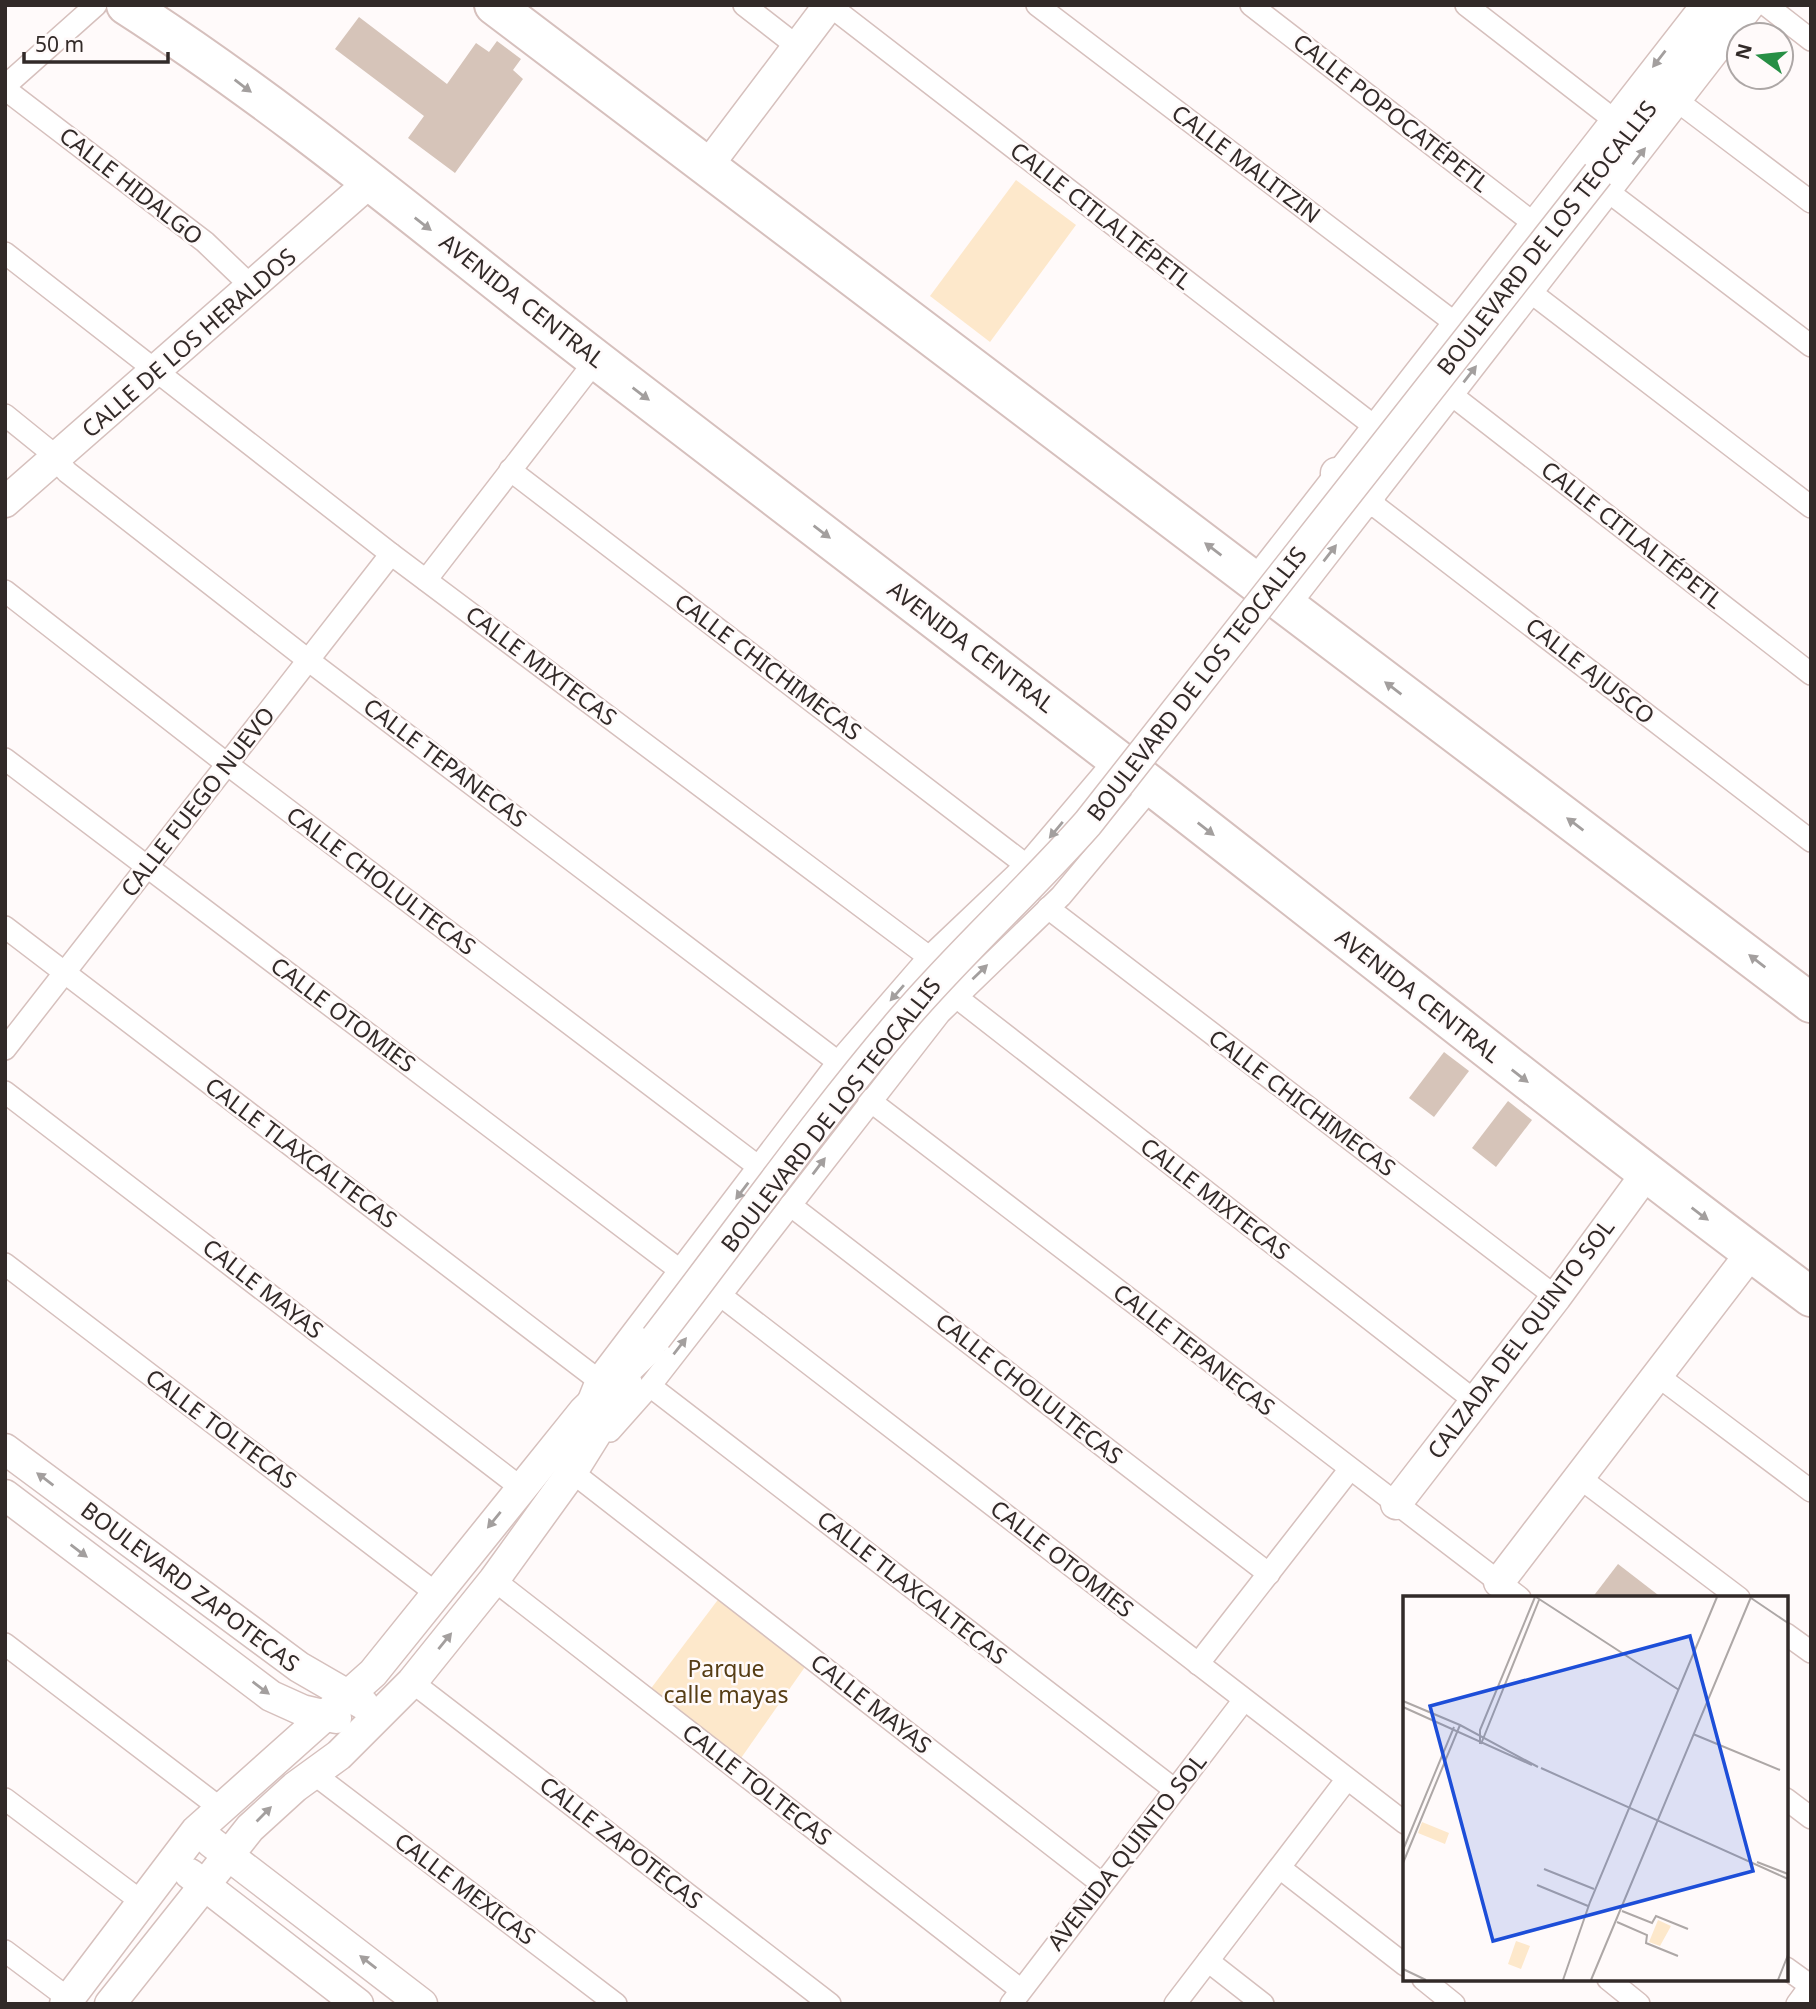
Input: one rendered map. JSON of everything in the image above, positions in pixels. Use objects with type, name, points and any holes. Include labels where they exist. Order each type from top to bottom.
[{"type":"highway","name":"AVENIDA CENTRAL","points":[[126,5],[194,49],[370,182],[596,360],[1116,759],[1646,1174],[1811,1297]]},
{"type":"highway","points":[[494,5],[1811,1003]]},
{"type":"street","points":[[5,88],[96,5]]},
{"type":"street","points":[[744,5],[798,47]]},
{"type":"street","points":[[706,168],[829,5]]},
{"type":"street","name":"CALLE CITLALTÉPETL","points":[[829,5],[1374,426]]},
{"type":"street","name":"CALLE MALITZIN","points":[[1037,5],[1455,323]]},
{"type":"street","name":"CALLE POPOCATÉPETL","points":[[1251,5],[1532,222]]},
{"type":"street","points":[[1466,5],[1613,119]]},
{"type":"street","name":"BOULEVARD DE LOS TEOCALLIS","points":[[204,1885],[270,1808],[372,1723],[404,1690],[494,1580],[572,1472],[653,1343],[888,1036],[963,951],[1046,870],[1095,815],[1728,5]]},
{"type":"street","name":"BOULEVARD DE LOS TEOCALLIS","points":[[1288,607],[1755,5]]},
{"type":"street","points":[[1766,5],[1811,40]]},
{"type":"street","name":"BOULEVARD DE LOS TEOCALLIS","points":[[1253,580],[1613,119],[1690,9]]},
{"type":"street","name":"CALLE HIDALGO","points":[[5,88],[205,242],[252,287]]},
{"type":"street","points":[[1680,103],[1811,202]]},
{"type":"street","name":"CALLE DE LOS HERALDOS","points":[[5,502],[156,373],[370,182]]},
{"type":"street","points":[[1610,193],[1811,346]]},
{"type":"street","name":"CALLE MIXTECAS","points":[[5,253],[391,554],[929,957]]},
{"type":"street","points":[[1533,294],[1811,507]]},
{"type":"street","points":[[426,580],[596,360]]},
{"type":"street","name":"CALLE CITLALTÉPETL","points":[[1453,397],[1811,674]]},
{"type":"street","name":"CALLE TEPANECAS","points":[[5,415],[47,449],[67,472],[308,660],[838,1062]]},
{"type":"street","name":"CALLE CHICHIMECAS","points":[[510,470],[1029,861]]},
{"type":"street","points":[[1336,473],[1337,487],[1356,503],[1370,502]]},
{"type":"street","name":"CALLE AJUSCO","points":[[1370,502],[1811,841]]},
{"type":"street","name":"CALLE FUEGO NUEVO","points":[[5,1049],[391,554]]},
{"type":"street","name":"CALLE CHOLULTECAS","points":[[5,591],[227,764],[760,1167]]},
{"type":"street","name":"CALLE OTOMIES","points":[[5,759],[681,1271]]},
{"type":"street","name":"BOULEVARD DE LOS TEOCALLIS","points":[[584,1411],[597,1380],[838,1062],[929,957],[1029,861],[1116,759]]},
{"type":"street","name":"BOULEVARD DE LOS TEOCALLIS","points":[[572,1472],[650,1386],[869,1100],[955,996],[1054,902],[1152,787]]},
{"type":"street","points":[[1029,861],[1051,861],[1060,868],[1064,881],[1054,902]]},
{"type":"street","name":"CALLE CHICHIMECAS","points":[[1054,902],[1556,1297]]},
{"type":"street","name":"CALLE TLAXCALTECAS","points":[[5,926],[597,1380]]},
{"type":"street","name":"CALLE MIXTECAS","points":[[955,996],[1475,1401]]},
{"type":"street","name":"CALLE MAYAS","points":[[5,1092],[520,1487]]},
{"type":"street","name":"CALLE TEPANECAS","points":[[869,1100],[1509,1590]]},
{"type":"street","name":"CALZADA DEL QUINTO SOL","points":[[1396,1504],[1556,1297],[1646,1174]]},
{"type":"street","name":"CALLE CHOLULTECAS","points":[[789,1205],[1269,1574]]},
{"type":"street","points":[[1509,1590],[1580,1478],[1751,1253]]},
{"type":"street","name":"CALLE TOLTECAS","points":[[5,1264],[437,1594]]},
{"type":"street","name":"CALLE OTOMIES","points":[[720,1294],[1347,1779],[1402,1815]]},
{"type":"street","name":"BOULEVARD DE LOS TEOCALLIS","points":[[228,1801],[373,1673],[520,1487],[584,1411],[653,1343]]},
{"type":"street","points":[[1658,1376],[1811,1491]]},
{"type":"street","name":"CALLE TLAXCALTECAS","points":[[650,1386],[1175,1790]]},
{"type":"street","name":"BOULEVARD ZAPOTECAS","points":[[5,1449],[299,1667],[363,1704],[372,1723]]},
{"type":"street","points":[[1198,1664],[1349,1469]]},
{"type":"street","name":"CALLE MAYAS","points":[[572,1472],[1102,1884]]},
{"type":"street","points":[[1580,1478],[1736,1596]]},
{"type":"street","name":"BOULEVARD ZAPOTECAS","points":[[5,1496],[271,1696],[323,1715],[372,1723]]},
{"type":"street","name":"CALLE TOLTECAS","points":[[494,1580],[1016,1997]]},
{"type":"street","points":[[1788,1635],[1811,1652]]},
{"type":"street","points":[[5,1644],[228,1801],[196,1831],[67,2001],[5,1951]]},
{"type":"street","points":[[373,1673],[373,1683],[378,1694],[404,1690]]},
{"type":"street","name":"CALLE ZAPOTECAS","points":[[404,1690],[830,2004]]},
{"type":"street","name":"AVENIDA QUINTO SOL","points":[[1016,1997],[1244,1700]]},
{"type":"street","name":"CALLE MEXICAS","points":[[314,1774],[616,2004]]},
{"type":"street","points":[[1175,2004],[1347,1779]]},
{"type":"street","points":[[5,1798],[142,1902]]},
{"type":"street","points":[[1788,1801],[1811,1818]]},
{"type":"street","points":[[196,1831],[422,2004]]},
{"type":"street","points":[[173,1861],[358,2004]]},
{"type":"street","points":[[1280,1868],[1403,1963]]},
{"type":"street","points":[[123,1999],[139,1966],[204,1885]]},
{"type":"street","points":[[109,1944],[139,1966]]},
{"type":"street","points":[[1208,1961],[1263,2004]]},
{"type":"street","points":[[1788,1969],[1811,1986],[1797,2004]]},
{"type":"street","points":[[1425,1981],[1454,2004]]},
{"type":"street","points":[[1610,1981],[1639,2004]]},
{"type":"green space","points":[[1016,180],[1076,225],[990,342],[930,296]]},
{"type":"green space","name":"Parque calle mayas","points":[[720,1597],[807,1664],[739,1761],[646,1695]]},
{"type":"building","points":[[359,17],[447,84],[476,43],[489,52],[497,41],[521,59],[513,70],[523,79],[455,173],[408,138],[424,116],[335,49]]},
{"type":"building","points":[[1444,1052],[1469,1071],[1434,1117],[1409,1098]]},
{"type":"building","points":[[1508,1101],[1532,1120],[1496,1167],[1472,1148]]},
{"type":"building","points":[[1618,1564],[1659,1596],[1594,1596]]}]
